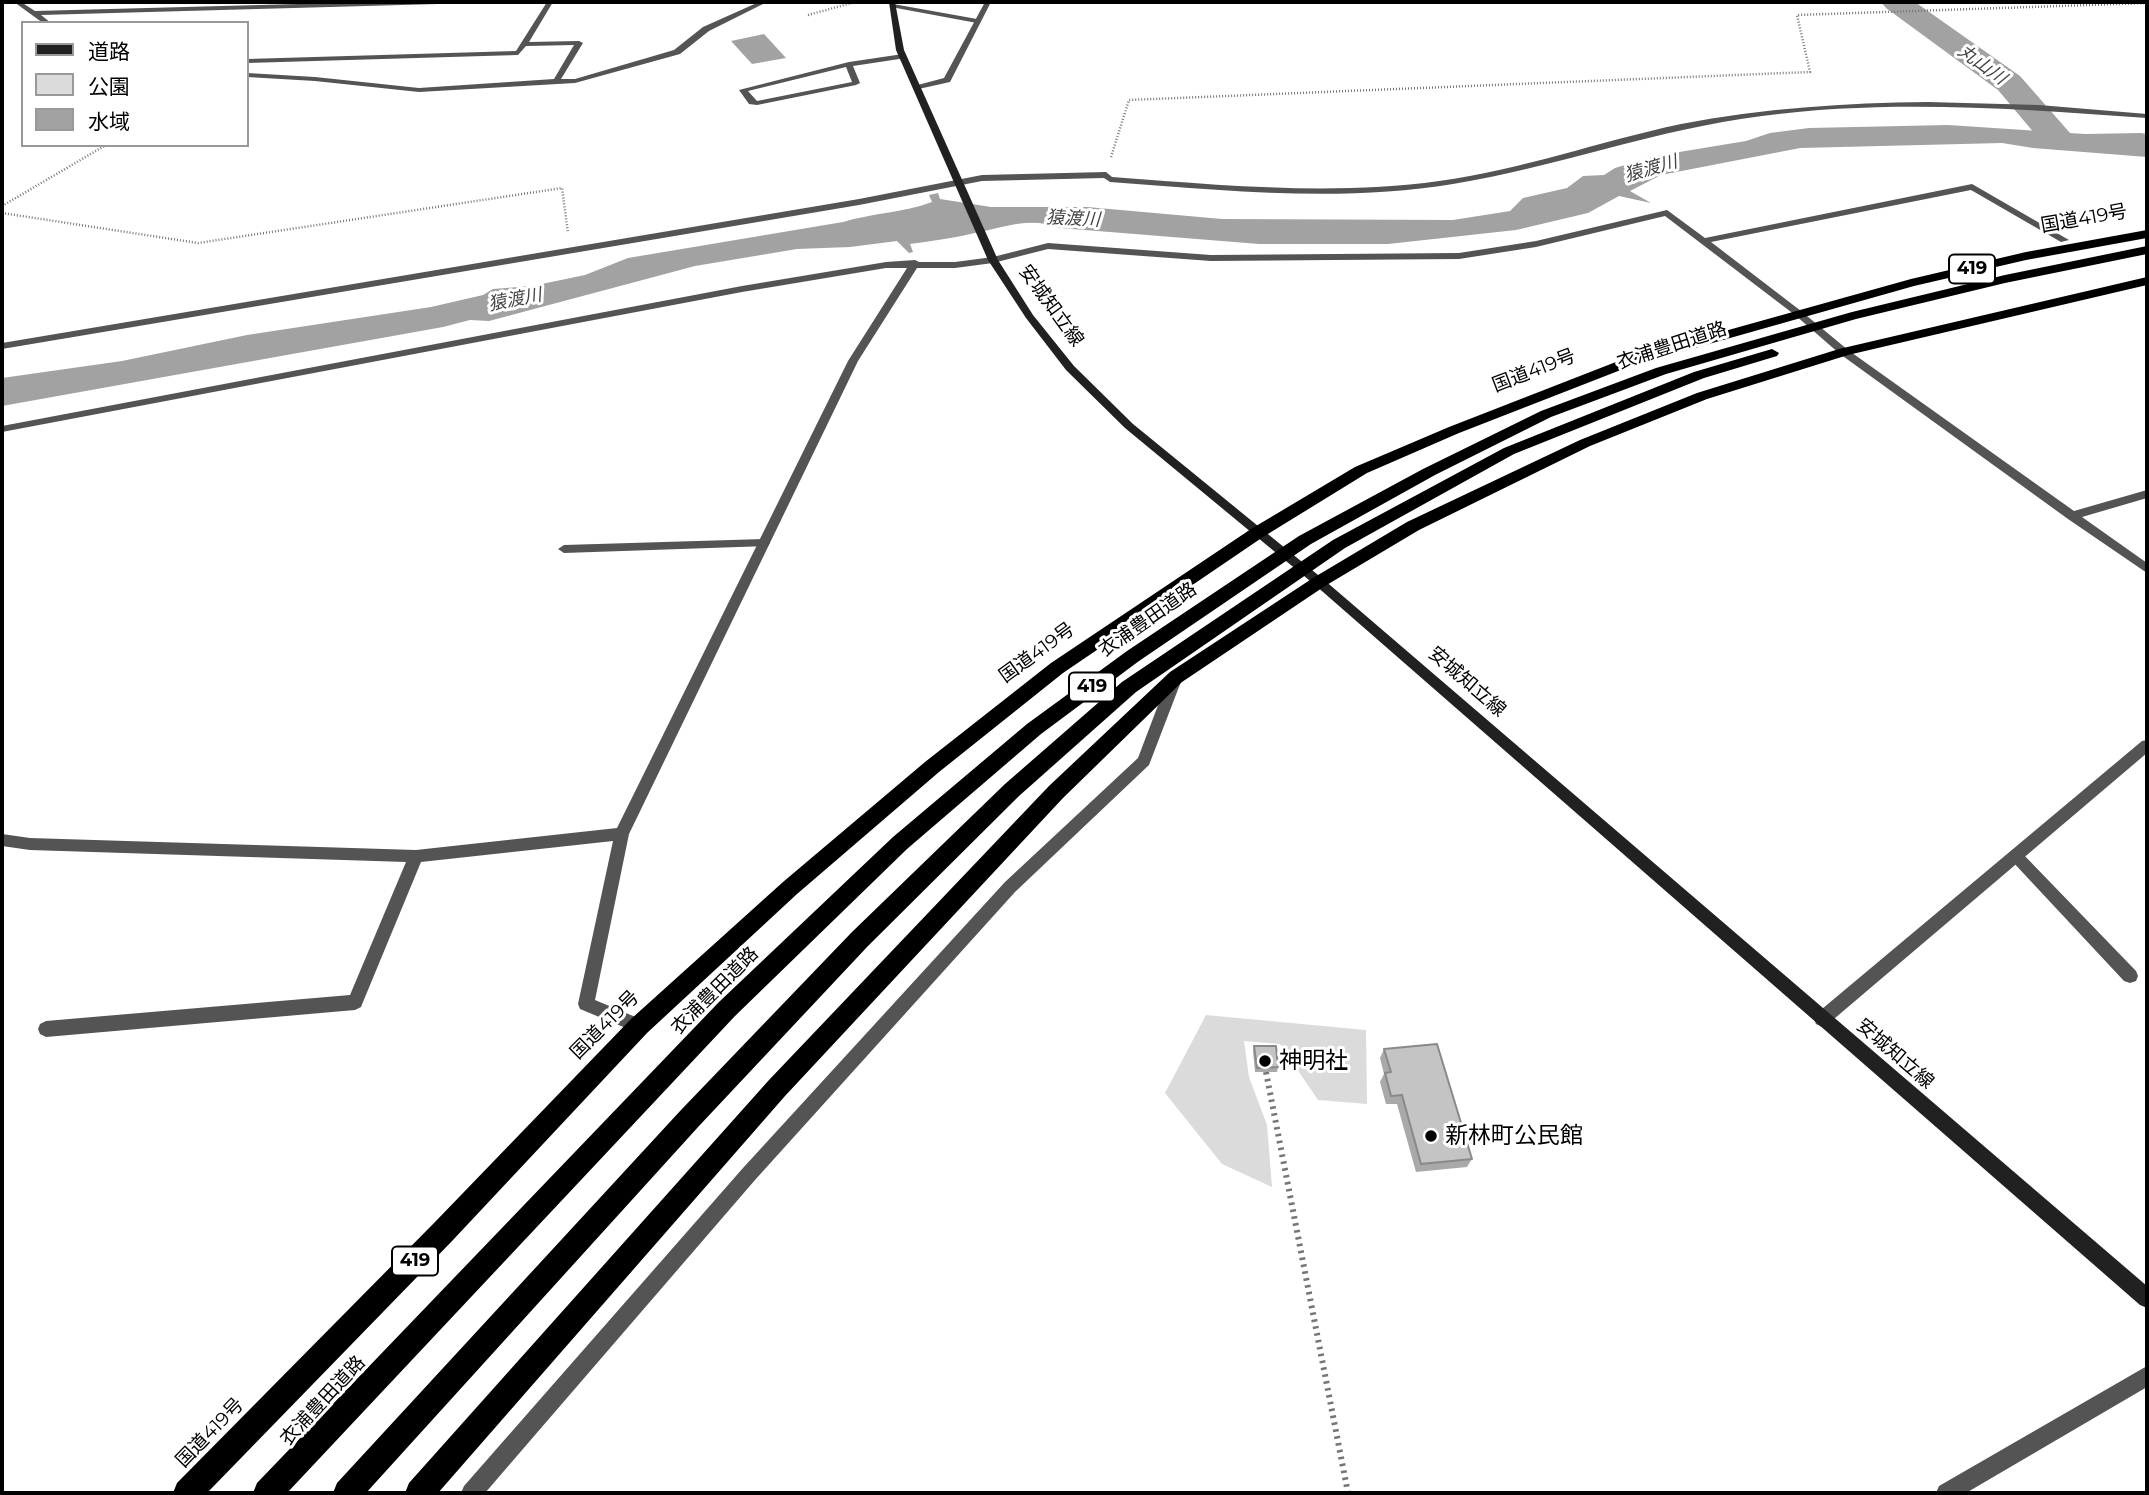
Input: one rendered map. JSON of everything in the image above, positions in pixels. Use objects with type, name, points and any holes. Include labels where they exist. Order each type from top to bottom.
[{"type":"highway","name":"国道419号","points":[[187,1493],[444,1231],[639,1026],[790,888],[932,767],[1057,668],[1257,533],[1361,470],[1454,430],[1626,363],[1911,283],[2026,256],[2147,234]]},
{"type":"highway","name":"衣浦豊田道路","points":[[267,1493],[727,1009],[900,843],[1034,729],[1133,656],[1305,540],[1429,472],[1546,414],[1661,371],[1852,316],[2005,279],[2147,250]]},
{"type":"highway","name":"衣浦豊田道路","points":[[347,1493],[690,1118],[860,939],[1012,790],[1129,687],[1339,544],[1509,451],[1699,375],[1840,332],[2147,262]]},
{"type":"highway","name":"419","points":[[419,1493],[777,1088],[1056,792],[1176,677],[1319,582],[1413,526],[1585,443],[1702,396],[1844,352],[2147,281]]},
{"type":"main road","name":"安城知立線","points":[[890,3],[903,56],[991,256],[1029,316],[1070,368],[1129,426],[1319,582],[2147,1298]]},
{"type":"street","points":[[17,2],[46,21]]},
{"type":"street","points":[[36,13],[438,2]]},
{"type":"street","points":[[248,61],[518,53],[550,2]]},
{"type":"street","points":[[248,75],[419,90],[591,78],[677,52],[706,29],[764,2]]},
{"type":"street","points":[[918,88],[947,80],[988,2]]},
{"type":"street","points":[[890,3],[977,21]]},
{"type":"street","points":[[525,44],[579,43],[556,82]]},
{"type":"street","points":[[849,64],[856,83],[757,103],[752,102],[743,90],[849,64],[903,56]]},
{"type":"street","points":[[2,346],[961,186],[982,178],[1106,175],[1110,179],[1265,190],[1359,190],[1466,180],[1641,135],[1757,114],[1870,106],[2012,108],[2147,116]]},
{"type":"street","points":[[1704,241],[1972,187],[2064,240]]},
{"type":"street","points":[[2,429],[743,289],[886,265],[955,265],[1048,246],[1211,258],[1459,256],[1536,244],[1667,213],[1798,313],[1844,352],[2147,569]]},
{"type":"street","points":[[639,1026],[586,1004],[622,834],[853,361],[915,263]]},
{"type":"street","points":[[2072,516],[2147,494]]},
{"type":"street","points":[[564,549],[764,543]]},
{"type":"street","points":[[471,1493],[749,1174],[1010,887],[1144,761],[1176,677]]},
{"type":"street","points":[[1822,1019],[2147,745]]},
{"type":"street","points":[[2,840],[30,844],[416,856],[622,834]]},
{"type":"street","points":[[46,1028],[355,1002],[416,856]]},
{"type":"street","points":[[2016,856],[2130,976]]},
{"type":"street","points":[[1946,1493],[2147,1376]]},
{"type":"path","points":[[808,15],[855,2]]},
{"type":"path","points":[[1106,175],[1129,100],[1810,72],[1797,15],[2147,3]]},
{"type":"path","points":[[2,206],[103,147]]},
{"type":"path","points":[[2,213],[198,243],[562,188],[570,251]]},
{"type":"path","points":[[1266,1072],[1348,1493]]},
{"type":"green space","points":[[1206,1015],[1366,1030],[1367,1104],[1318,1100],[1280,1044],[1244,1041],[1249,1077],[1267,1125],[1272,1187],[1222,1164],[1165,1093]]},
{"type":"water","points":[[764,34],[786,58],[752,64],[731,41]]},
{"type":"water","name":"猿渡川","points":[[1948,125],[2085,134],[2141,133],[2147,134],[2147,157],[2002,143],[1800,148],[1661,175],[1630,191],[1651,203],[1619,196],[1588,213],[1516,230],[1388,244],[1259,244],[1028,223],[910,244],[913,252],[909,253],[897,241],[850,247],[797,249],[695,266],[489,321],[470,320],[2,406],[2,378],[122,361],[247,335],[431,307],[483,295],[493,289],[532,286],[585,275],[628,258],[910,208],[932,202],[929,195],[938,193],[940,199],[991,207],[1087,207],[1222,219],[1453,220],[1510,211],[1523,198],[1567,188],[1583,176],[1604,175],[1615,168],[1655,156],[1746,141],[1770,133],[1809,128]]},
{"type":"building","name":"新林町公民館","points":[[1437,1044],[1472,1159],[1421,1164],[1402,1095],[1391,1096],[1385,1073],[1391,1072],[1384,1049]]},
{"type":"building","name":"神明社","points":[[1254,1046],[1276,1046],[1278,1067],[1257,1068]]},
{"type":"waterway","name":"丸山川","points":[[1896,2],[2009,83],[2058,140]]},
{"type":"place","name":"神明社","points":[[1265,1061]]},
{"type":"place","name":"新林町公民館","points":[[1431,1136]]}]
